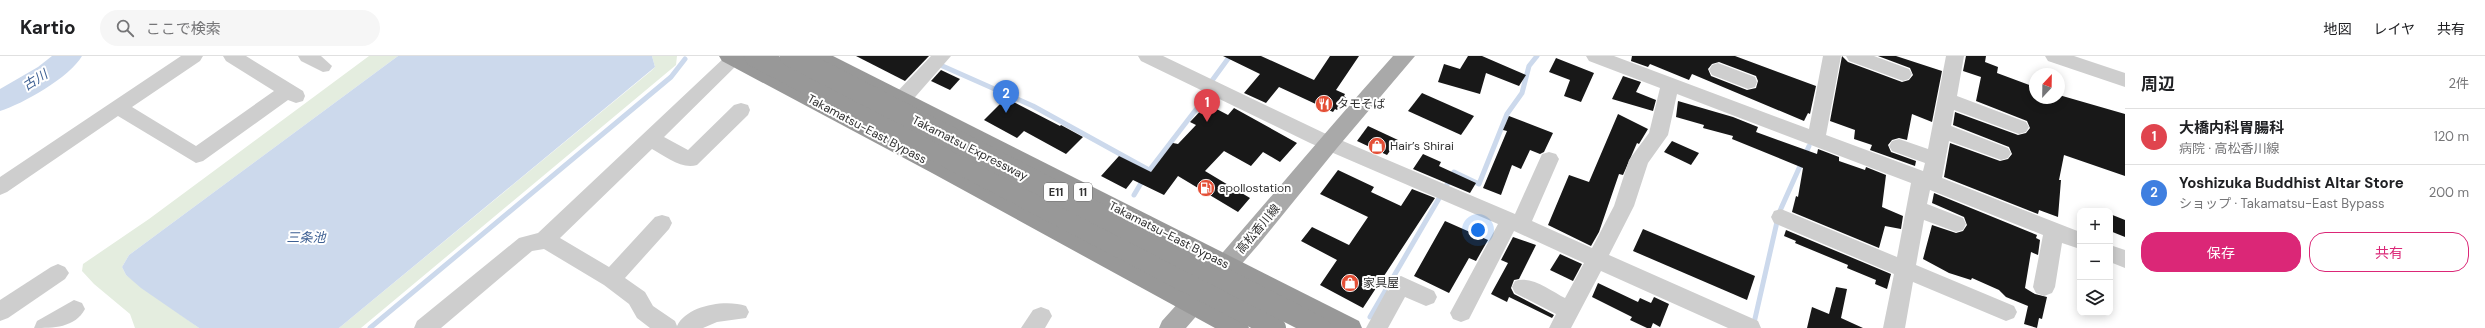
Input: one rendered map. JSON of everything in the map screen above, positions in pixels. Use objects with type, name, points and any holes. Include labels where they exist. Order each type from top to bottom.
[{"type":"highway","name":"Takamatsu Expressway","points":[[755,56],[1276,328]]},
{"type":"highway","name":"Takamatsu Expressway","points":[[791,56],[1320,328]]},
{"type":"highway","name":"Takamatsu-East Bypass","points":[[816,56],[1350,328]]},
{"type":"highway","name":"Takamatsu-East Bypass","points":[[731,58],[940,167],[1237,328]]},
{"type":"main road","name":"高松香川線","points":[[1171,328],[1227,265],[1329,142],[1405,56]]},
{"type":"street","points":[[0,187],[194,56]]},
{"type":"street","points":[[118,108],[196,156],[292,93],[232,56]]},
{"type":"street","points":[[307,56],[322,66]]},
{"type":"street","points":[[902,100],[942,56]]},
{"type":"street","points":[[1146,56],[1329,142],[1750,328]]},
{"type":"street","points":[[1595,56],[1670,86],[1926,180],[2077,240]]},
{"type":"street","points":[[1816,140],[1832,56]]},
{"type":"street","points":[[1855,56],[1903,74]]},
{"type":"street","points":[[1894,328],[1916,208],[1935,159],[1955,56]]},
{"type":"street","points":[[2054,56],[2125,80]]},
{"type":"street","points":[[547,240],[545,239],[731,58]]},
{"type":"street","points":[[1720,104],[1733,76]]},
{"type":"street","points":[[1523,287],[1565,319],[1594,260],[1628,197],[1639,160],[1658,135],[1670,86]]},
{"type":"street","points":[[1947,100],[2019,127]]},
{"type":"street","points":[[649,138],[690,160],[741,110]]},
{"type":"street","points":[[1941,130],[2001,153]]},
{"type":"street","points":[[1899,146],[1935,159]]},
{"type":"street","points":[[1461,313],[1515,223],[1549,159]]},
{"type":"street","points":[[1916,208],[1956,224]]},
{"type":"street","points":[[1781,217],[1904,267],[2006,312]]},
{"type":"street","points":[[611,278],[662,223]]},
{"type":"street","points":[[2044,286],[2054,231]]},
{"type":"street","points":[[425,328],[526,244],[547,240],[611,278],[637,298],[645,312],[667,328]]},
{"type":"street","points":[[2113,254],[2125,259]]},
{"type":"street","points":[[0,312],[58,273]]},
{"type":"street","points":[[1377,328],[1400,285],[1426,297]]},
{"type":"street","points":[[45,328],[74,309]]},
{"type":"street","points":[[687,328],[694,321],[723,310],[738,312]]},
{"type":"shaded area","points":[[369,56],[398,56],[129,255],[122,267],[126,275],[199,328],[135,328],[130,314],[94,284],[82,271],[83,264],[149,219]]},
{"type":"shaded area","points":[[652,56],[677,56],[676,65],[361,328],[339,328],[651,71],[655,67]]},
{"type":"water","name":"三条池","points":[[398,56],[652,56],[655,67],[339,328],[199,328],[141,288],[126,275],[122,267],[129,255]]},
{"type":"building","points":[[856,56],[929,56],[905,81]]},
{"type":"building","points":[[1223,56],[1261,56],[1314,80],[1330,56],[1359,56],[1336,90],[1345,94],[1344,96],[1346,98],[1337,110],[1335,109],[1333,112],[1279,87],[1266,103],[1244,93],[1260,74]]},
{"type":"building","points":[[1468,56],[1482,56],[1526,75],[1519,86],[1486,73],[1480,94],[1438,82],[1444,64],[1460,69]]},
{"type":"building","points":[[1632,56],[1735,56],[1816,86],[1810,114],[1808,113],[1804,121],[1692,74],[1689,80],[1650,64],[1648,67],[1631,61]],"holes":[[[1719,62],[1756,76],[1758,81],[1756,88],[1747,90],[1711,76],[1708,69],[1712,64]]]},
{"type":"building","points":[[1842,56],[1848,62],[1902,82],[1909,80],[1913,75],[1910,68],[1878,56],[1896,56],[1942,71],[1932,122],[1912,114],[1907,140],[1899,138],[1892,140],[1888,145],[1891,152],[1916,161],[1915,166],[1870,150],[1872,145],[1854,139],[1855,130],[1830,121]]},
{"type":"building","points":[[1966,56],[1986,56],[1985,62],[1998,67],[1997,73],[2029,85],[2029,104],[2065,104],[2065,97],[2125,114],[2125,176],[2064,155],[2059,180],[2061,180],[2058,217],[2039,210],[2038,214],[1944,177],[1950,143],[2000,161],[2008,159],[2012,154],[2009,147],[1953,125],[1955,112],[2018,135],[2026,133],[2030,128],[2027,121],[1976,101],[1981,77],[1963,71]]},
{"type":"building","points":[[1556,58],[1594,73],[1581,102],[1564,96],[1570,80],[1549,72]]},
{"type":"building","points":[[941,70],[960,79],[950,90],[931,81]]},
{"type":"building","points":[[1623,76],[1641,82],[1636,92],[1656,100],[1653,111],[1612,99]]},
{"type":"building","points":[[1422,93],[1474,116],[1461,135],[1408,111]]},
{"type":"building","points":[[1006,98],[1083,137],[1066,154],[1024,131],[1017,138],[984,120]]},
{"type":"building","points":[[1678,101],[1733,117],[1758,127],[1756,132],[1817,154],[1818,149],[1839,157],[1839,161],[1865,170],[1866,167],[1886,175],[1882,207],[1903,216],[1901,229],[1885,226],[1879,248],[1792,212],[1796,196],[1798,197],[1803,168],[1732,139],[1733,136],[1703,128],[1704,125],[1676,117]]},
{"type":"building","points":[[1207,104],[1228,115],[1234,108],[1297,143],[1280,162],[1263,152],[1251,166],[1224,151],[1205,171],[1250,198],[1238,212],[1178,176],[1164,195],[1133,180],[1126,189],[1101,176],[1119,156],[1151,172],[1173,143],[1178,144],[1196,125],[1190,122]]},
{"type":"building","points":[[1618,114],[1648,129],[1639,144],[1637,143],[1623,175],[1619,174],[1599,232],[1591,246],[1548,225],[1569,175],[1589,182]]},
{"type":"building","points":[[1509,116],[1553,133],[1544,152],[1540,154],[1530,150],[1521,169],[1512,165],[1501,195],[1483,188],[1507,131],[1503,130]]},
{"type":"building","points":[[1368,126],[1398,140],[1387,155],[1357,141]]},
{"type":"building","points":[[1672,141],[1699,153],[1691,165],[1664,152]]},
{"type":"building","points":[[1423,154],[1441,162],[1439,166],[1476,183],[1470,193],[1413,169]]},
{"type":"building","points":[[1338,170],[1374,187],[1371,192],[1401,206],[1412,189],[1435,198],[1363,308],[1320,285],[1337,260],[1301,241],[1312,227],[1349,245],[1368,217],[1320,194]]},
{"type":"building","points":[[1934,193],[2037,235],[2036,238],[2040,240],[2038,255],[2031,252],[2025,288],[2035,294],[2047,297],[2042,319],[2039,318],[2037,328],[2024,324],[2028,306],[2006,297],[1999,290],[1972,278],[1971,280],[1949,273],[1923,259],[1932,225],[1956,233],[1963,231],[1967,225],[1964,217],[1932,203]]},
{"type":"building","points":[[2113,215],[2125,220],[2125,237],[2113,232]]},
{"type":"building","points":[[1445,221],[1488,240],[1476,261],[1469,258],[1449,293],[1414,276]]},
{"type":"building","points":[[1643,229],[1755,276],[1747,300],[1633,251]]},
{"type":"building","points":[[1786,230],[1891,274],[1887,289],[1875,284],[1876,280],[1847,268],[1848,265],[1795,243],[1796,241],[1784,236]]},
{"type":"building","points":[[1513,237],[1536,245],[1519,279],[1514,280],[1511,288],[1514,294],[1554,315],[1552,318],[1509,297],[1507,302],[1491,294],[1508,263],[1501,260]]},
{"type":"building","points":[[1560,254],[1582,264],[1573,281],[1550,270]]},
{"type":"building","points":[[1598,283],[1638,302],[1640,298],[1651,303],[1654,297],[1669,304],[1660,327],[1653,323],[1651,328],[1647,328],[1630,320],[1632,317],[1592,297]]},
{"type":"building","points":[[1836,287],[1847,289],[1841,318],[1863,328],[1807,328],[1812,307],[1829,314]]},
{"type":"waterway","name":"古川","points":[[0,101],[47,74],[69,56]]},
{"type":"waterway","points":[[1211,82],[1230,56]]},
{"type":"waterway","points":[[1445,188],[1454,172],[1479,184],[1507,114],[1522,93],[1529,66],[1537,56]]},
{"type":"waterway","points":[[370,328],[671,77],[685,59]]},
{"type":"waterway","points":[[938,64],[1033,106],[1149,170]]},
{"type":"waterway","points":[[1148,172],[1201,103],[1208,89]]},
{"type":"waterway","points":[[1754,323],[1779,213],[1809,146]]},
{"type":"waterway","points":[[1134,195],[1144,178]]},
{"type":"waterway","points":[[1370,317],[1441,195]]},
{"type":"place","name":"タモそば","points":[[1324,104]]},
{"type":"place","name":"Yoshizuka Buddhist Altar Store","points":[[1006,113]]},
{"type":"place","name":"大橋内科胃腸科","points":[[1207,122]]},
{"type":"place","name":"Hair’s Shirai","points":[[1377,146]]},
{"type":"place","name":"apollostation","points":[[1206,188]]},
{"type":"place","name":"家具屋","points":[[1350,283]]}]
